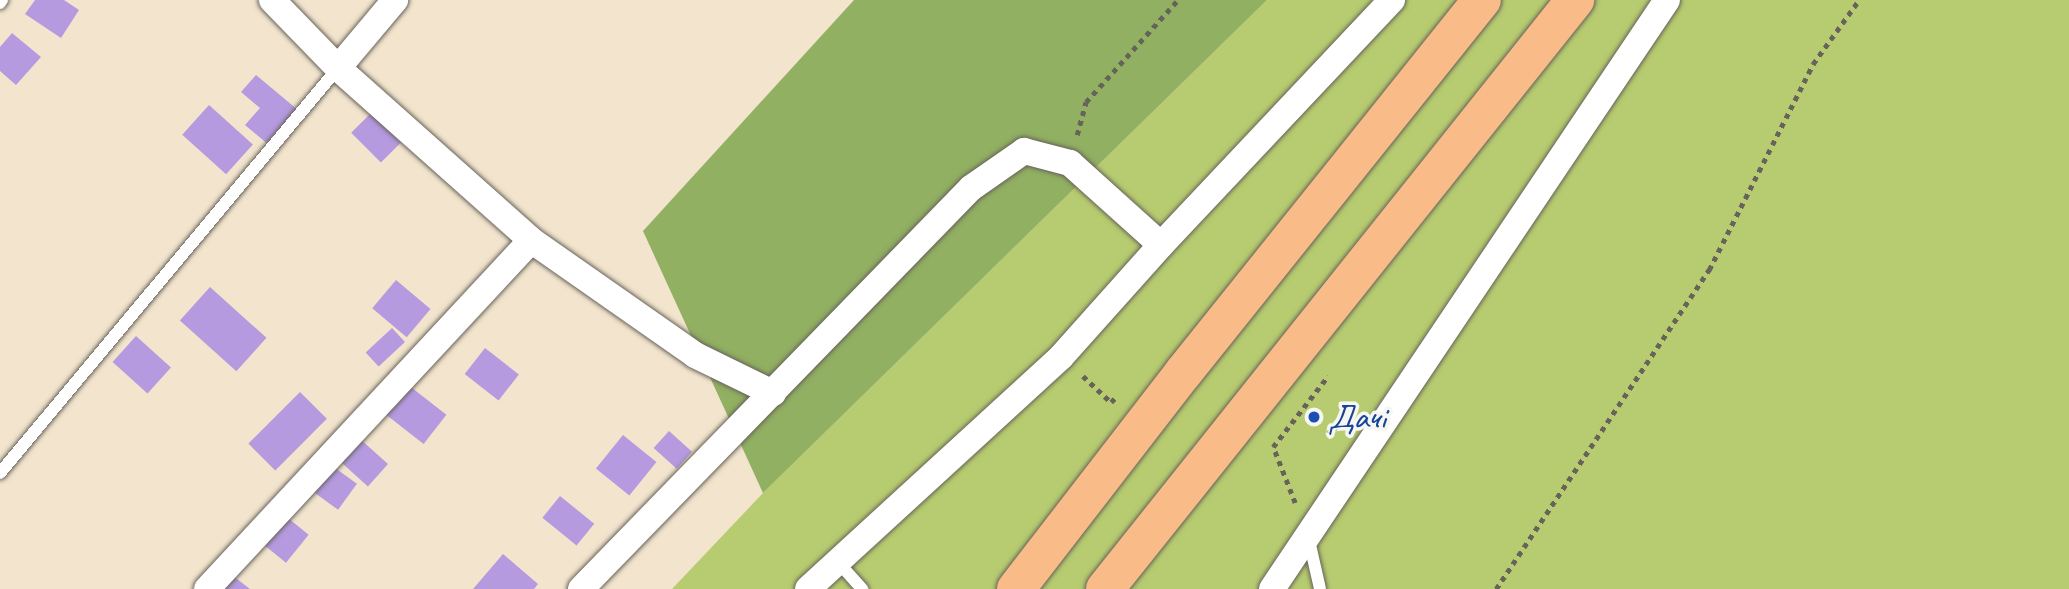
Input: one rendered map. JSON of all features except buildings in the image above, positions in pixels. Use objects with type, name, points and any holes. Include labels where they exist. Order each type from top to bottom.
[{"type":"highway","points":[[1016,589],[1191,362],[1482,0]]},
{"type":"highway","points":[[1105,589],[1575,0]]},
{"type":"street","points":[[272,0],[338,68],[531,240],[695,355],[773,393]]},
{"type":"street","points":[[338,68],[395,0]]},
{"type":"street","points":[[808,589],[1061,357],[1161,245],[1392,0]]},
{"type":"street","points":[[1272,589],[1667,0]]},
{"type":"street","points":[[581,589],[971,188],[1024,151],[1070,163],[1161,245]]},
{"type":"street","points":[[207,589],[531,240]]},
{"type":"lane","points":[[0,473],[338,68]]},
{"type":"lane","points":[[1308,536],[1320,589]]},
{"type":"lane","points":[[837,561],[862,589]]},
{"type":"path","points":[[1070,163],[1086,102],[1178,0]]},
{"type":"path","points":[[1496,589],[1709,270],[1813,64],[1859,0]]},
{"type":"path","points":[[1061,357],[1111,402],[1120,392]]},
{"type":"path","points":[[1308,536],[1273,447],[1328,376]]},
{"type":"green space","points":[[854,0],[1267,0],[763,493],[643,231]]},
{"type":"green space","points":[[1267,0],[2069,0],[2069,589],[672,589],[763,493]]},
{"type":"place","name":"Дачі","points":[[1314,417]]}]
